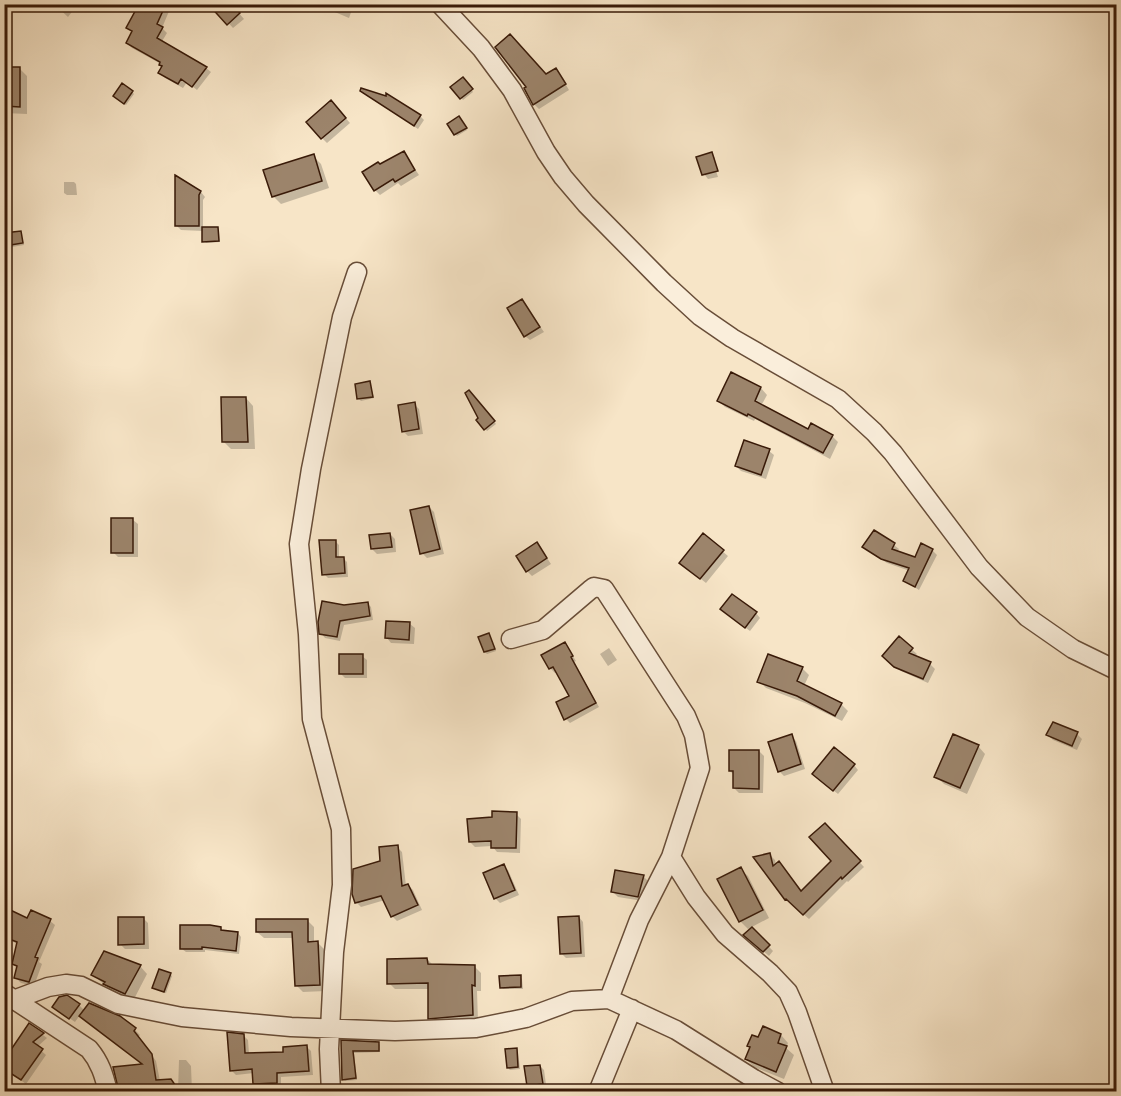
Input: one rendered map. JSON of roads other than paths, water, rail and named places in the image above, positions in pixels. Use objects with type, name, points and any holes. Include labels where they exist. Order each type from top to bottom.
[{"type":"street","points":[[440,4],[481,48],[512,90],[546,152],[563,177],[586,204],[664,283],[700,316],[732,338],[838,399],[893,453],[979,567],[1027,617],[1073,649],[1116,670]]},
{"type":"street","points":[[331,1092],[330,1028],[334,952],[342,885],[341,829],[312,719],[308,634],[299,544],[342,317],[357,272]]},
{"type":"street","points":[[512,639],[543,630],[594,587],[604,589],[686,716],[694,735],[700,768],[671,857],[639,920],[609,999]]},
{"type":"street","points":[[671,857],[696,897],[725,934],[788,992],[798,1012],[825,1092]]},
{"type":"street","points":[[10,996],[66,984],[81,986],[118,1004],[182,1017],[291,1027],[395,1031],[476,1028],[526,1018],[572,1001],[609,999],[676,1030],[778,1092]]},
{"type":"street","points":[[10,996],[89,1049],[103,1071],[108,1092]]},
{"type":"street","points":[[598,1092],[632,1009]]}]
